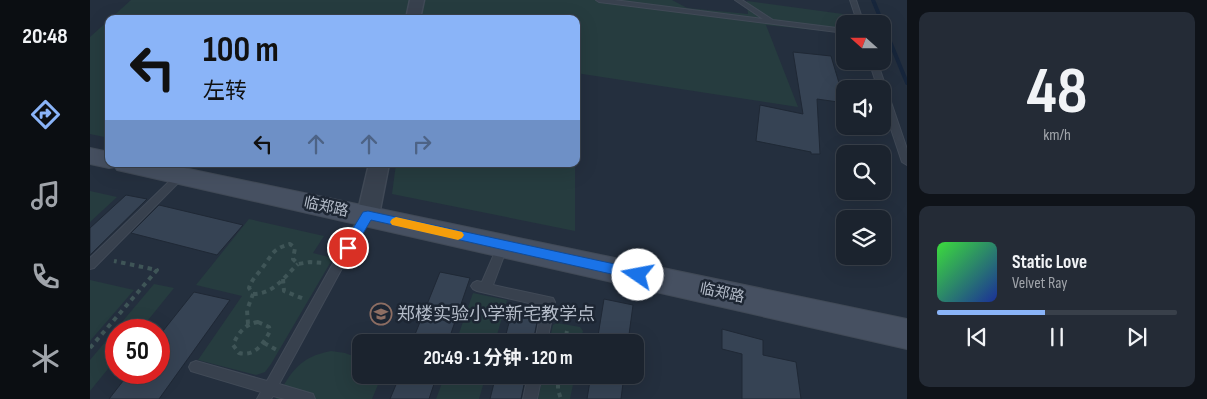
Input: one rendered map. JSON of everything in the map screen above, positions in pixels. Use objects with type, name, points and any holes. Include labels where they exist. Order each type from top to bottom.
[{"type":"main road","points":[[90,156],[105,159]]},
{"type":"main road","name":"临郑路","points":[[140,167],[907,334]]},
{"type":"street","points":[[414,15],[417,0]]},
{"type":"street","points":[[367,215],[379,167]]},
{"type":"lane","points":[[599,0],[836,30]]},
{"type":"lane","points":[[738,0],[773,22]]},
{"type":"lane","points":[[853,0],[858,15]]},
{"type":"lane","points":[[891,115],[907,162]]},
{"type":"lane","points":[[94,261],[180,176]]},
{"type":"lane","points":[[267,394],[367,215]]},
{"type":"lane","points":[[503,245],[482,287],[549,302],[543,334]]},
{"type":"lane","points":[[196,367],[267,394],[308,399]]},
{"type":"lane","points":[[530,399],[533,384]]},
{"type":"path","points":[[253,294],[248,288],[253,277],[263,267],[270,254],[279,247],[290,244],[293,246],[293,259],[298,264]]},
{"type":"path","points":[[90,348],[157,270],[94,261]]},
{"type":"path","points":[[253,294],[267,292],[298,264],[310,262],[339,265]]},
{"type":"path","points":[[283,278],[282,286],[287,293],[318,303]]},
{"type":"path","points":[[248,324],[247,310],[253,294]]},
{"type":"path","points":[[260,323],[269,327],[270,331],[264,343],[249,354],[237,352],[233,345],[239,331],[248,324],[260,323]]},
{"type":"path","points":[[264,343],[289,354]]},
{"type":"path","points":[[558,384],[561,399]]},
{"type":"green space","points":[[131,0],[672,0],[687,8],[748,14],[747,1],[843,15],[836,15],[836,32],[766,25],[798,107],[580,74],[580,15],[114,15]]},
{"type":"green space","points":[[105,24],[105,137],[90,134],[90,37]]},
{"type":"green space","points":[[396,167],[575,167],[575,231],[392,194]]},
{"type":"green space","points":[[90,191],[117,197],[90,222]]},
{"type":"green space","points":[[249,219],[324,236],[313,253],[333,258],[271,364],[265,372],[256,375],[198,360],[242,296],[196,285]]},
{"type":"green space","points":[[90,280],[134,290],[109,319],[105,319],[105,324],[90,341]]},
{"type":"green space","points":[[154,284],[174,288],[149,319],[125,319]]},
{"type":"green space","points":[[473,293],[507,300],[497,334],[459,334]]},
{"type":"green space","points":[[557,323],[580,327],[583,331],[582,334],[551,334],[553,325]]},
{"type":"green space","points":[[105,342],[105,373],[90,391],[90,360]]},
{"type":"green space","points":[[331,351],[352,356],[352,384],[378,384],[372,399],[276,399],[286,381],[297,367],[311,357]]},
{"type":"green space","points":[[442,384],[483,384],[479,399],[436,399]]},
{"type":"green space","points":[[541,384],[573,384],[570,399],[538,399]]},
{"type":"building","points":[[793,52],[831,56],[838,80],[836,80],[836,102],[817,99],[820,154],[811,154],[811,152],[756,141],[760,105],[803,114]]},
{"type":"building","points":[[126,195],[147,199],[90,255],[90,228]]},
{"type":"building","points":[[159,205],[243,225],[217,255],[131,233]]},
{"type":"building","points":[[440,272],[470,278],[451,334],[415,334]]},
{"type":"building","points":[[194,292],[230,300],[170,384],[170,322]]},
{"type":"building","points":[[604,299],[633,305],[629,334],[598,334]]},
{"type":"building","points":[[512,311],[538,317],[535,334],[506,334]]},
{"type":"building","points":[[722,329],[763,340],[763,355],[796,362],[801,399],[742,399],[742,354],[722,349]]},
{"type":"building","points":[[121,384],[170,384],[159,399],[109,399]]},
{"type":"building","points":[[396,384],[434,384],[429,399],[390,399]]},
{"type":"building","points":[[494,384],[524,384],[521,399],[490,399]]},
{"type":"building","points":[[590,384],[623,384],[621,399],[587,399]]},
{"type":"waterway","points":[[873,0],[907,83]]},
{"type":"slow traffic","points":[[396,222],[458,235]]},
{"type":"place","name":"郑楼实验小学新宅教学点","points":[[381,314]]},
{"type":"route","points":[[348,248],[366,215],[368,215],[638,275]]}]
